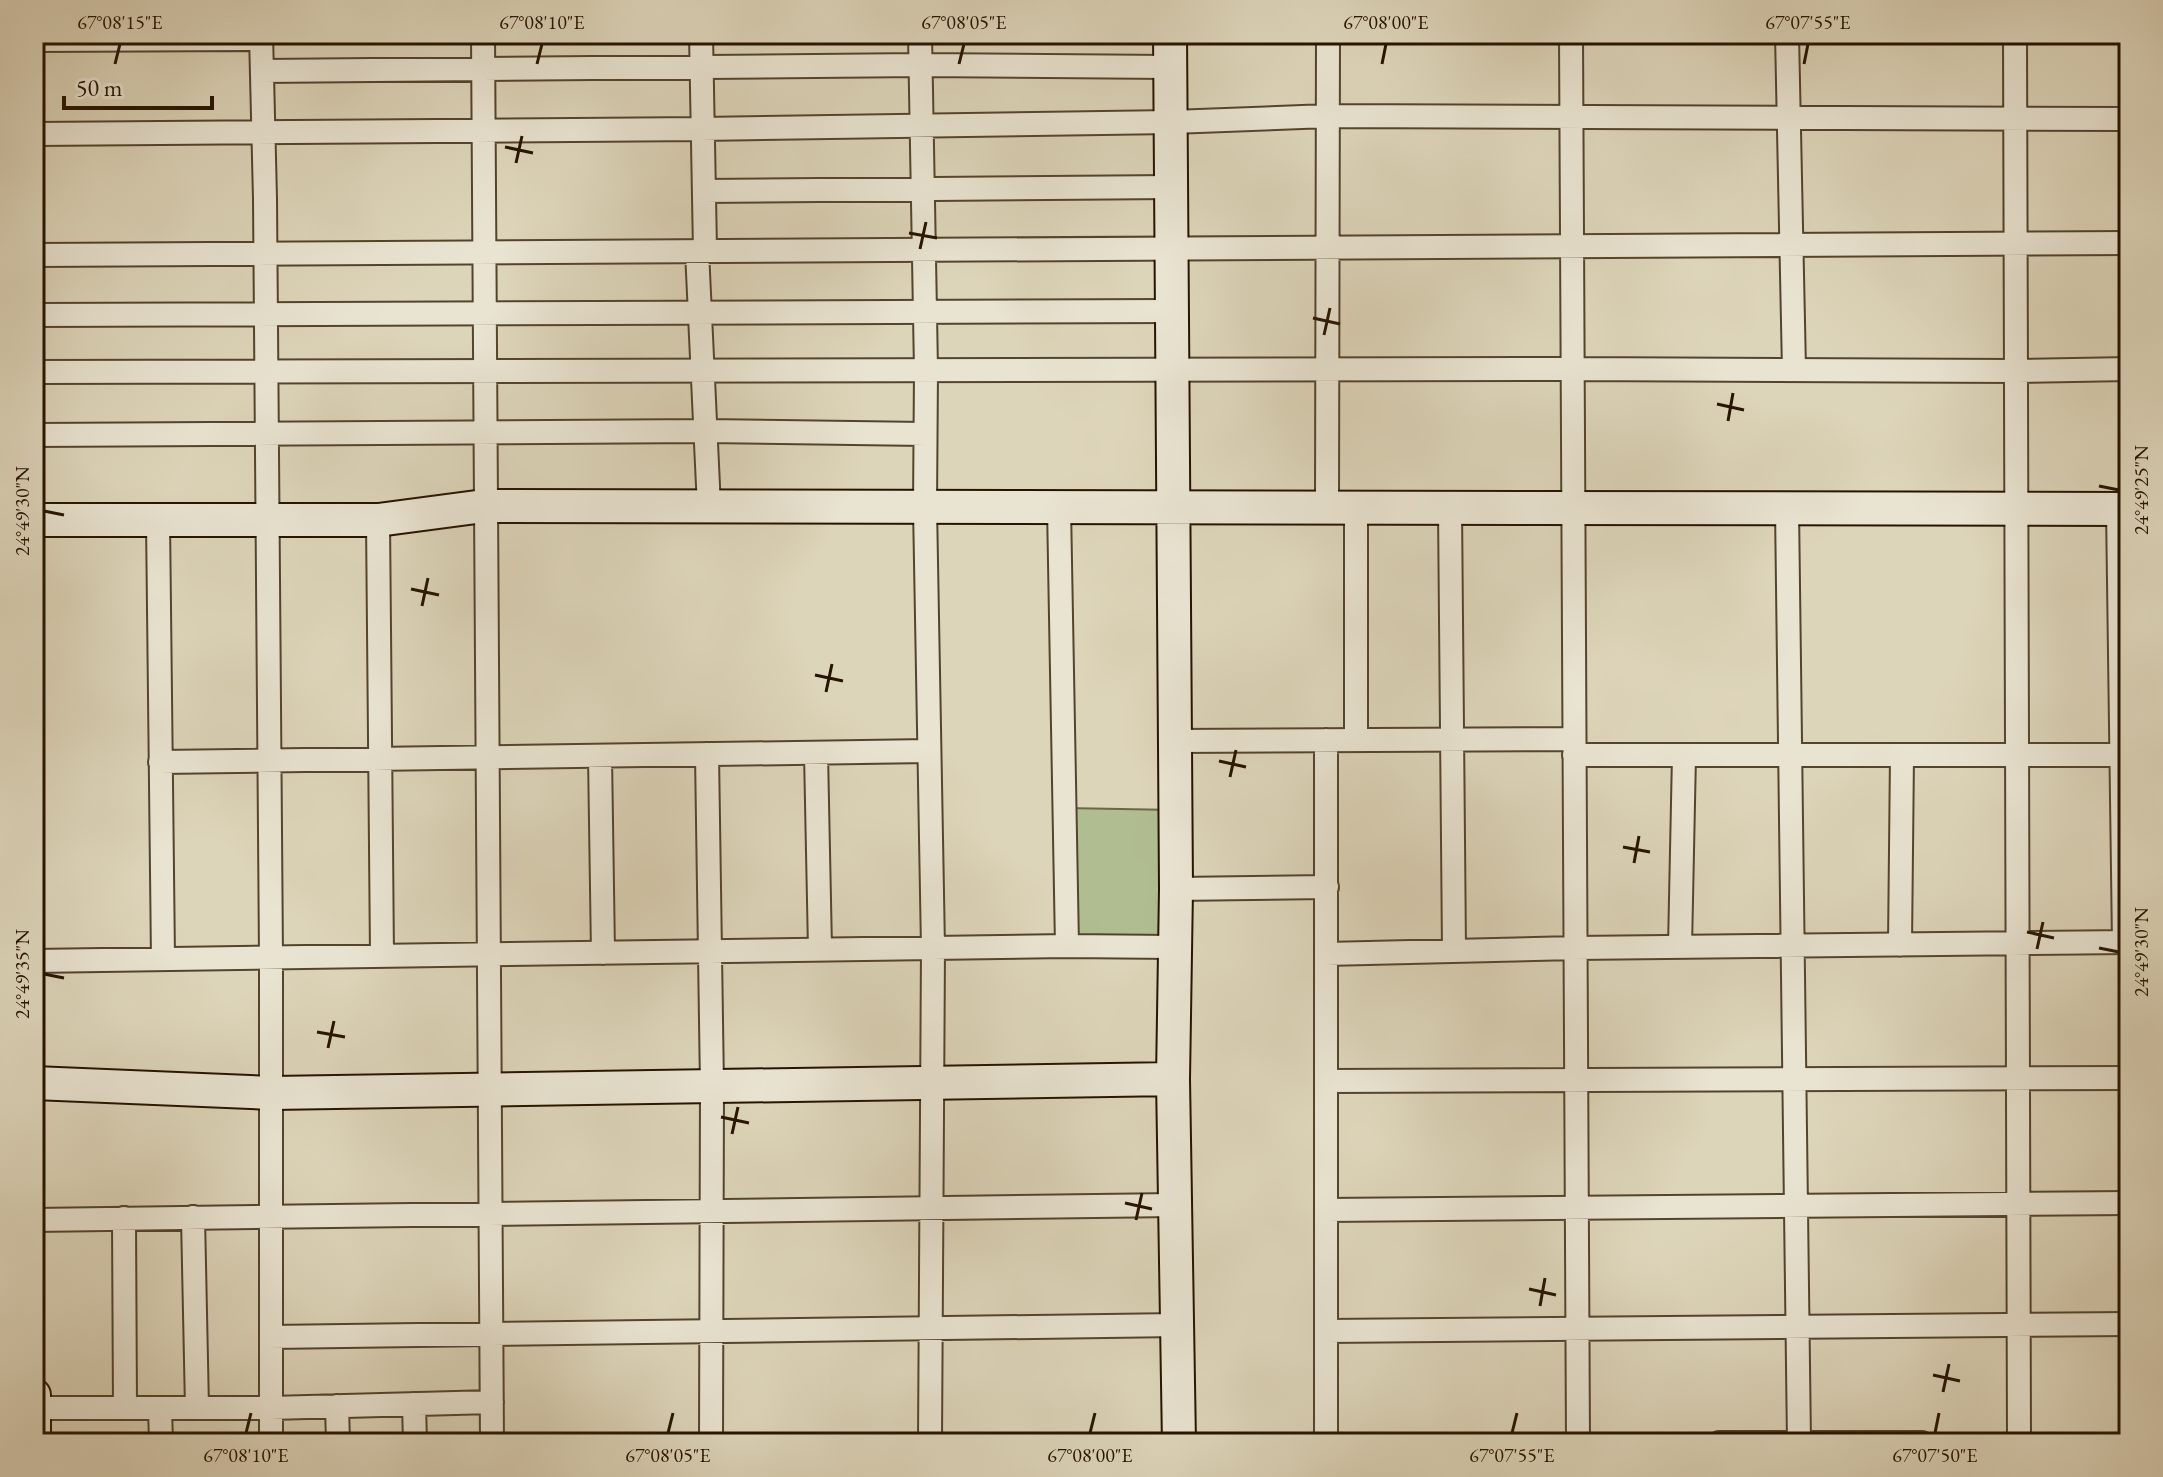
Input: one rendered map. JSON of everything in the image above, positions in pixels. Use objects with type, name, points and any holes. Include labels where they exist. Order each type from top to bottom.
[{"type":"street","points":[[34,40],[249,39],[260,34],[267,435],[271,1443]]},
{"type":"street","points":[[483,34],[492,1443]]},
{"type":"street","points":[[701,34],[704,191],[700,312],[709,507]]},
{"type":"street","points":[[920,34],[933,948],[930,1443]]},
{"type":"street","points":[[1170,34],[1176,889],[1173,1079],[1179,1443]]},
{"type":"street","points":[[1328,34],[1328,369],[1342,508],[1356,740]]},
{"type":"street","points":[[1571,34],[1578,1443]]},
{"type":"street","points":[[1787,34],[1794,370]]},
{"type":"street","points":[[2015,34],[2019,1443]]},
{"type":"street","points":[[262,71],[921,65],[1170,67]]},
{"type":"street","points":[[34,134],[702,129],[1172,122],[1328,116],[2015,121],[2129,119]]},
{"type":"street","points":[[704,191],[1172,187]]},
{"type":"street","points":[[34,255],[2129,243]]},
{"type":"street","points":[[34,315],[1173,311]]},
{"type":"street","points":[[34,372],[2129,369]]},
{"type":"street","points":[[34,435],[706,431],[925,434]]},
{"type":"street","points":[[34,520],[378,520],[484,506],[2123,509],[2127,942],[1326,954]]},
{"type":"street","points":[[1059,507],[1067,946]]},
{"type":"street","points":[[1450,508],[1454,951]]},
{"type":"street","points":[[1787,508],[1799,1442]]},
{"type":"street","points":[[158,520],[163,959]]},
{"type":"street","points":[[378,520],[382,956]]},
{"type":"street","points":[[1326,740],[1326,1443]]},
{"type":"street","points":[[1174,741],[1452,740],[1684,755],[2125,755]]},
{"type":"street","points":[[160,762],[929,751]]},
{"type":"street","points":[[816,753],[820,949]]},
{"type":"street","points":[[707,754],[712,1087],[711,1443]]},
{"type":"street","points":[[1680,947],[1684,755]]},
{"type":"street","points":[[1900,945],[1902,755]]},
{"type":"street","points":[[600,756],[603,953]]},
{"type":"street","points":[[1176,889],[1327,887]]},
{"type":"street","points":[[34,961],[1173,947]]},
{"type":"street","points":[[1326,1081],[2129,1078]]},
{"type":"street","points":[[34,1083],[272,1093],[1173,1079]]},
{"type":"street","points":[[1326,1210],[2129,1203]]},
{"type":"street","points":[[34,1220],[1175,1205]]},
{"type":"street","points":[[193,1217],[197,1408]]},
{"type":"street","points":[[124,1218],[125,1408]]},
{"type":"street","points":[[1326,1331],[2129,1324]]},
{"type":"street","points":[[271,1337],[1178,1325]]},
{"type":"street","points":[[34,1395],[34,1443]]},
{"type":"street","points":[[34,1408],[271,1408],[492,1402]]},
{"type":"street","points":[[414,1404],[415,1443]]},
{"type":"street","points":[[337,1406],[338,1443]]},
{"type":"street","points":[[160,1408],[161,1443]]},
{"type":"street","points":[[1719,1443],[1922,1443]]},
{"type":"green space","points":[[1065,808],[1175,810],[1173,947],[1067,946]]}]
